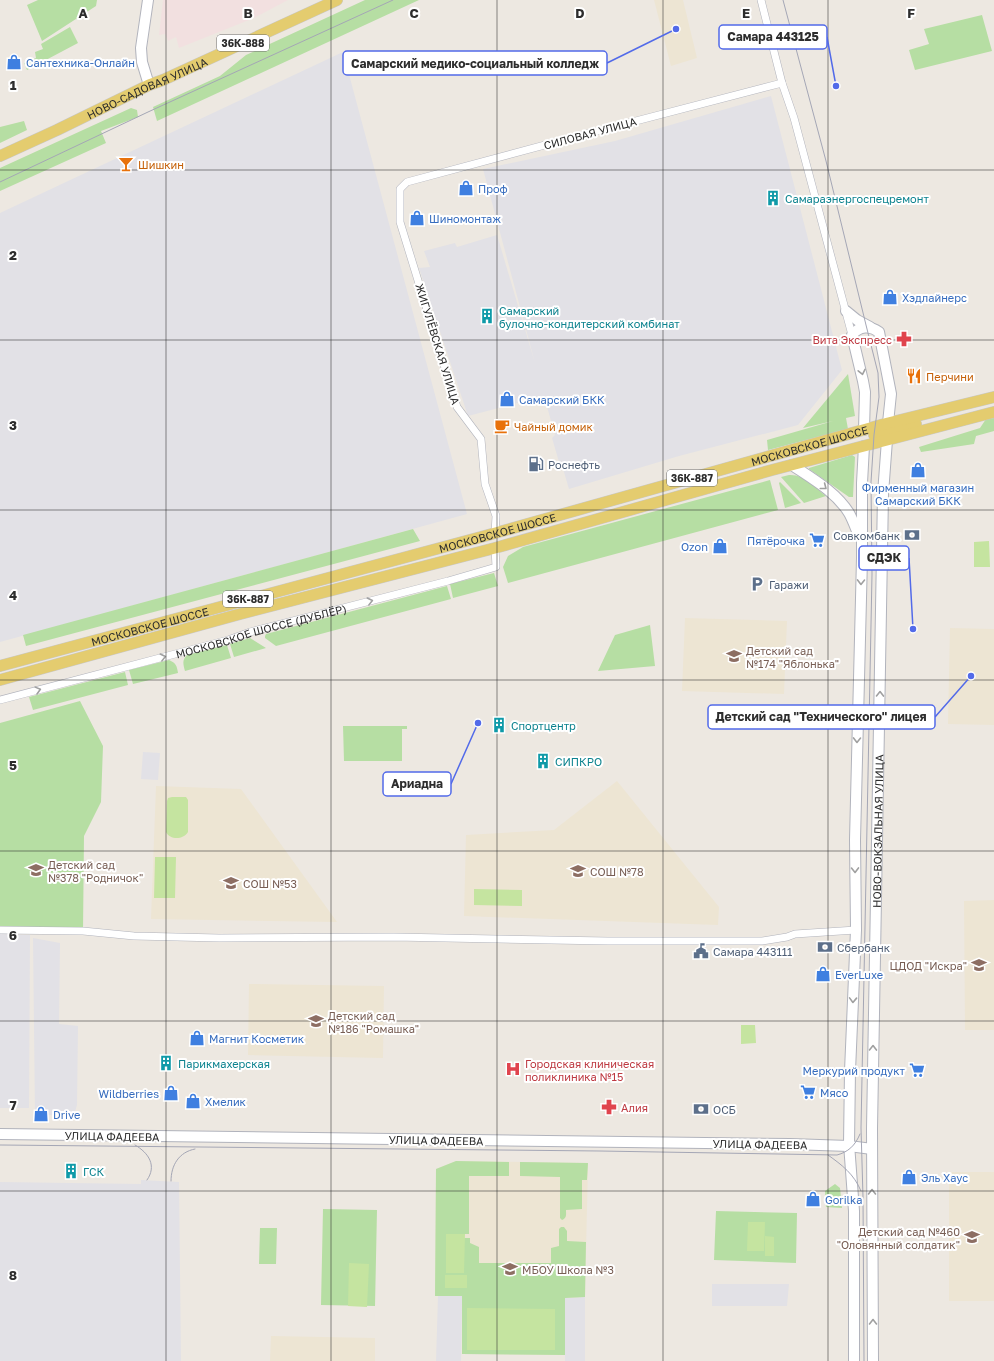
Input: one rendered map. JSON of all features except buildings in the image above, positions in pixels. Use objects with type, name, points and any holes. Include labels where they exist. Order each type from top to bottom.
[{"type":"main road","points":[[148,0],[141,48],[142,62],[149,85]]},
{"type":"main road","name":"НОВО-САДОВАЯ УЛИЦА","points":[[0,156],[149,85],[163,80],[337,0]]},
{"type":"main road","points":[[846,312],[870,327]]},
{"type":"main road","points":[[852,335],[859,329],[870,327]]},
{"type":"main road","name":"НОВО-ВОКЗАЛЬНАЯ УЛИЦА","points":[[870,327],[878,332],[890,394],[883,502],[872,1149],[873,1361]]},
{"type":"main road","name":"НОВО-ВОКЗАЛЬНАЯ УЛИЦА","points":[[852,335],[864,382],[865,392],[855,840],[856,930],[850,1071],[849,1146],[854,1211],[854,1361]]},
{"type":"main road","name":"МОСКОВСКОЕ ШОССЕ","points":[[887,432],[994,398]]},
{"type":"main road","name":"МОСКОВСКОЕ ШОССЕ","points":[[0,673],[495,540],[864,438],[994,405]]},
{"type":"main road","name":"МОСКОВСКОЕ ШОССЕ","points":[[887,432],[994,412]]},
{"type":"main road","name":"МОСКОВСКОЕ ШОССЕ","points":[[0,680],[240,614],[565,519],[789,463],[864,438]]},
{"type":"main road","points":[[789,463],[815,480],[840,501],[849,513],[861,543]]},
{"type":"main road","name":"МОСКОВСКОЕ ШОССЕ","points":[[0,666],[495,540]]},
{"type":"main road","name":"УЛИЦА ФАДЕЕВА","points":[[0,1134],[790,1144],[849,1146],[872,1149]]},
{"type":"street","name":"НОВО-ВОКЗАЛЬНАЯ УЛИЦА","points":[[761,0],[782,83],[794,118],[852,335]]},
{"type":"street","name":"СИЛОВАЯ УЛИЦА","points":[[400,189],[407,182],[782,83]]},
{"type":"street","name":"ЖИГУЛЁВСКАЯ УЛИЦА","points":[[400,189],[400,222],[457,407],[481,439],[485,484],[496,516],[495,540]]},
{"type":"street","name":"МОСКОВСКОЕ ШОССЕ (ДУБЛЁР)","points":[[0,700],[496,567],[495,540]]},
{"type":"street","points":[[0,930],[83,931],[134,936],[219,938],[394,936],[608,941],[762,941],[787,937],[795,934],[856,930]]},
{"type":"shaded area","points":[[163,0],[288,0],[254,18],[179,48],[176,37],[168,41],[165,34],[159,35]]},
{"type":"shaded area","points":[[654,0],[683,0],[697,58],[671,66]]},
{"type":"shaded area","points":[[343,52],[467,514],[0,642],[0,213]]},
{"type":"shaded area","points":[[771,96],[842,370],[798,425],[679,456],[569,489],[552,438],[555,435],[544,396],[468,416],[419,268],[430,267],[424,251],[455,243],[457,247],[497,235],[535,363],[483,169],[615,141]]},
{"type":"shaded area","name":"Детский сад №174 \"Яблонька\"","points":[[685,618],[787,621],[784,694],[682,691]]},
{"type":"shaded area","points":[[950,628],[994,629],[994,725],[948,724]]},
{"type":"shaded area","points":[[143,752],[160,753],[158,780],[141,779]]},
{"type":"shaded area","name":"СОШ №78","points":[[617,781],[719,907],[718,925],[464,916],[466,835],[554,830]]},
{"type":"shaded area","name":"СОШ №53","points":[[156,786],[241,789],[337,922],[151,919]]},
{"type":"shaded area","name":"ЦДОД \"Искра\"","points":[[994,900],[994,1030],[965,1030],[964,901]]},
{"type":"shaded area","points":[[0,934],[30,935],[29,1108],[0,1108]]},
{"type":"shaded area","points":[[33,938],[60,943],[59,1024],[78,1026],[77,1105],[74,1115],[35,1115]]},
{"type":"shaded area","name":"Детский сад №186 \"Ромашка\"","points":[[249,984],[384,986],[383,1058],[248,1055]]},
{"type":"shaded area","name":"МБОУ Школа №3","points":[[456,1161],[588,1163],[585,1297],[565,1298],[565,1355],[462,1354],[462,1296],[435,1296],[436,1169]]},
{"type":"shaded area","name":"Детский сад №460 \"Оловянный солдатик\"","points":[[949,1172],[994,1172],[994,1301],[949,1301]]},
{"type":"shaded area","points":[[141,1180],[179,1182],[181,1361],[0,1361],[0,1182],[141,1184]]},
{"type":"shaded area","points":[[712,1284],[789,1284],[787,1306],[712,1306]]},
{"type":"shaded area","points":[[438,1296],[462,1296],[461,1361],[436,1361]]},
{"type":"shaded area","points":[[565,1297],[585,1297],[585,1361],[565,1361]]},
{"type":"shaded area","points":[[271,1336],[375,1338],[375,1361],[270,1361]]},
{"type":"green space","points":[[38,0],[97,0],[96,6],[42,41],[27,5]]},
{"type":"green space","points":[[365,0],[419,0],[157,121],[153,107],[220,76],[246,55]]},
{"type":"green space","points":[[982,15],[992,51],[915,70],[909,50],[929,44],[924,29]]},
{"type":"green space","points":[[70,27],[78,43],[27,70],[24,63],[36,58],[35,52],[43,49],[41,44]]},
{"type":"green space","points":[[131,108],[137,110],[138,117],[101,131],[106,143],[0,191],[0,168]]},
{"type":"green space","points":[[24,121],[27,130],[0,143],[0,127]]},
{"type":"green space","points":[[848,374],[855,416],[846,418],[848,429],[768,450],[767,440],[833,421],[803,428]]},
{"type":"green space","points":[[994,418],[994,431],[976,436],[974,444],[921,452],[919,447],[980,428],[986,419]]},
{"type":"green space","points":[[852,455],[855,457],[853,497],[849,497],[809,469],[809,468]]},
{"type":"green space","points":[[794,475],[804,479],[826,496],[804,503],[781,477]]},
{"type":"green space","points":[[770,480],[778,510],[508,583],[503,567],[508,556],[523,547]]},
{"type":"green space","points":[[780,482],[801,503],[785,508]]},
{"type":"green space","points":[[413,529],[420,541],[26,646],[23,635]]},
{"type":"green space","points":[[989,541],[990,567],[974,567],[974,542]]},
{"type":"green space","points":[[494,573],[498,586],[453,598],[450,584]]},
{"type":"green space","points":[[447,586],[451,599],[276,646],[265,638],[266,634]]},
{"type":"green space","points":[[650,625],[655,666],[598,671],[615,635]]},
{"type":"green space","points":[[250,638],[266,648],[234,657],[230,644]]},
{"type":"green space","points":[[227,645],[231,658],[185,671],[183,662],[187,655]]},
{"type":"green space","points":[[169,660],[176,665],[178,673],[133,684],[129,670]]},
{"type":"green space","points":[[125,672],[128,685],[33,710],[29,697]]},
{"type":"green space","points":[[80,701],[103,746],[101,802],[84,836],[83,931],[0,930],[0,723]]},
{"type":"green space","points":[[343,726],[407,726],[407,729],[402,729],[402,761],[344,761]]},
{"type":"green space","points":[[186,797],[188,800],[188,832],[180,838],[173,838],[166,832],[167,801],[168,798]]},
{"type":"green space","points":[[155,857],[176,857],[175,898],[154,898]]},
{"type":"green space","points":[[474,889],[522,890],[522,906],[474,905]]},
{"type":"green space","points":[[741,1025],[755,1025],[756,1043],[741,1044]]},
{"type":"green space","name":"МБОУ Школа №3","points":[[456,1161],[509,1162],[509,1176],[469,1176],[469,1234],[464,1234],[464,1238],[470,1238],[470,1243],[479,1247],[479,1263],[551,1263],[551,1248],[559,1246],[559,1229],[561,1227],[564,1227],[567,1231],[567,1241],[586,1242],[585,1297],[565,1298],[565,1355],[462,1354],[462,1296],[435,1296],[436,1169]]},
{"type":"green space","points":[[520,1162],[588,1163],[587,1180],[582,1180],[582,1209],[566,1210],[565,1217],[562,1220],[560,1218],[560,1177],[520,1176]]},
{"type":"green space","points":[[835,1184],[840,1188],[842,1208],[826,1207],[825,1191]]},
{"type":"green space","points":[[323,1209],[377,1210],[375,1306],[321,1305]]},
{"type":"green space","points":[[716,1211],[797,1213],[796,1263],[714,1260]]},
{"type":"green space","points":[[748,1222],[765,1222],[764,1251],[747,1251]]},
{"type":"green space","points":[[260,1228],[277,1228],[276,1264],[259,1264]]},
{"type":"green space","points":[[446,1234],[465,1234],[464,1273],[446,1273]]},
{"type":"green space","points":[[765,1236],[774,1237],[774,1256],[765,1256]]},
{"type":"green space","points":[[349,1263],[369,1264],[367,1307],[348,1306]]},
{"type":"green space","points":[[445,1275],[467,1275],[467,1288],[445,1288]]},
{"type":"green space","points":[[467,1308],[555,1309],[555,1350],[467,1350]]},
{"type":"tram line","points":[[0,182],[148,112],[393,0]]},
{"type":"tram line","points":[[783,0],[826,161],[878,373],[879,397],[874,435],[871,482],[872,574],[861,1128],[864,1361]]},
{"type":"tram line","points":[[0,1145],[837,1155],[851,1148],[860,1134]]},
{"type":"tram line","points":[[135,1145],[140,1148],[150,1160],[151,1170],[147,1180]]},
{"type":"tram line","points":[[171,1181],[172,1170],[177,1160],[184,1153],[195,1149]]},
{"type":"tram line","points":[[828,1155],[843,1166],[855,1180],[861,1191]]},
{"type":"place","name":"Самарский медико-социальный колледж","points":[[676,29]]},
{"type":"place","name":"Сантехника-Онлайн","points":[[14,62]]},
{"type":"place","name":"Самара 443125","points":[[836,86]]},
{"type":"place","name":"Шишкин","points":[[126,164]]},
{"type":"place","name":"Проф","points":[[466,188]]},
{"type":"place","name":"Самараэнергоспецремонт","points":[[773,198]]},
{"type":"place","name":"Шиномонтаж","points":[[417,218]]},
{"type":"place","name":"Хэдлайнерс","points":[[890,297]]},
{"type":"place","name":"Самарский булочно-кондитерский комбинат","points":[[487,316]]},
{"type":"place","name":"Вита Экспресс","points":[[904,339]]},
{"type":"place","name":"Перчини","points":[[914,376]]},
{"type":"place","name":"Самарский БКК","points":[[507,399]]},
{"type":"place","name":"Чайный домик","points":[[502,426]]},
{"type":"place","name":"Роснефть","points":[[536,464]]},
{"type":"place","name":"Фирменный магазин Самарский БКК","points":[[918,470]]},
{"type":"place","name":"Совкомбанк","points":[[912,535]]},
{"type":"place","name":"Пятёрочка","points":[[817,540]]},
{"type":"place","name":"Ozon","points":[[720,546]]},
{"type":"place","name":"Гаражи","points":[[757,584]]},
{"type":"place","name":"СДЭК","points":[[913,629]]},
{"type":"place","name":"Детский сад №174 \"Яблонька\"","points":[[734,656]]},
{"type":"place","name":"Детский сад \"Технического\" лицея","points":[[971,676]]},
{"type":"place","name":"Ариадна","points":[[478,723]]},
{"type":"place","name":"Спортцентр","points":[[499,725]]},
{"type":"place","name":"СИПКРО","points":[[543,761]]},
{"type":"place","name":"Детский сад №378 \"Родничок\"","points":[[36,870]]},
{"type":"place","name":"СОШ №78","points":[[578,871]]},
{"type":"place","name":"СОШ №53","points":[[231,883]]},
{"type":"place","name":"Сбербанк","points":[[825,947]]},
{"type":"place","name":"Самара 443111","points":[[701,951]]},
{"type":"place","name":"ЦДОД \"Искра\"","points":[[979,965]]},
{"type":"place","name":"EverLuxe","points":[[823,974]]},
{"type":"place","name":"Детский сад №186 \"Ромашка\"","points":[[316,1021]]},
{"type":"place","name":"Магнит Косметик","points":[[197,1038]]},
{"type":"place","name":"Парикмахерская","points":[[166,1063]]},
{"type":"place","name":"Городская клиническая поликлиника №15","points":[[513,1069]]},
{"type":"place","name":"Меркурий продукт","points":[[917,1070]]},
{"type":"place","name":"Мясо","points":[[808,1092]]},
{"type":"place","name":"Wildberries","points":[[171,1093]]},
{"type":"place","name":"Хмелик","points":[[193,1101]]},
{"type":"place","name":"Алия","points":[[609,1107]]},
{"type":"place","name":"ОСБ","points":[[701,1109]]},
{"type":"place","name":"Drive","points":[[41,1114]]},
{"type":"place","name":"ГСК","points":[[71,1171]]},
{"type":"place","name":"Эль Хаус","points":[[909,1177]]},
{"type":"place","name":"Gorilka","points":[[813,1199]]},
{"type":"place","name":"Детский сад №460 \"Оловянный солдатик\"","points":[[972,1237]]},
{"type":"place","name":"МБОУ Школа №3","points":[[510,1269]]}]
